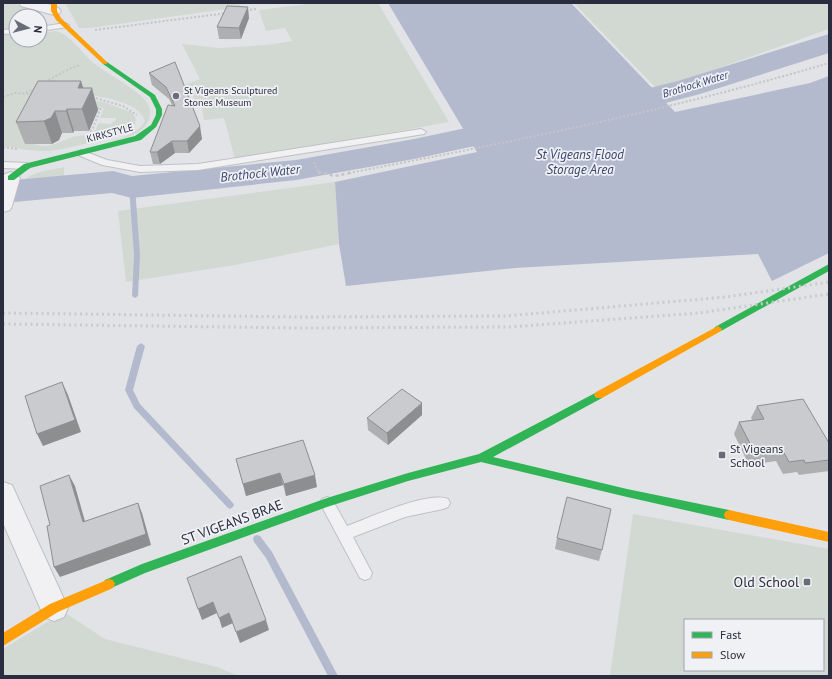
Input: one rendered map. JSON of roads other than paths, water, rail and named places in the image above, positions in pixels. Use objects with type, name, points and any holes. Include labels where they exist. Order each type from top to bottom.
[{"type":"street","points":[[26,3],[54,7]]},
{"type":"street","name":"KIRKSTYLE","points":[[7,171],[18,172],[27,166],[126,142],[149,132],[155,125],[160,109],[158,102],[153,96],[100,58],[74,34],[65,25],[54,7]]},
{"type":"street","points":[[3,205],[7,171]]},
{"type":"street","points":[[481,458],[632,378],[829,267]]},
{"type":"street","points":[[481,458],[627,493],[829,537]]},
{"type":"street","name":"ST VIGEANS BRAE","points":[[3,640],[54,608],[142,569],[327,502],[408,477],[481,458]]},
{"type":"street","points":[[3,493],[54,608]]},
{"type":"lane","points":[[48,28],[65,25]]},
{"type":"lane","points":[[81,153],[105,163],[140,168],[198,168],[421,132]]},
{"type":"lane","points":[[7,171],[27,166]]},
{"type":"lane","points":[[327,502],[365,573]]},
{"type":"lane","points":[[344,534],[397,512],[425,504],[443,503]]},
{"type":"water","name":"St Vigeans Flood Storage Area","points":[[388,3],[571,3],[675,112],[810,83],[829,76],[829,253],[772,281],[758,254],[515,268],[346,286],[339,244],[335,182],[477,152]]},
{"type":"waterway","name":"Brothock Water","points":[[604,109],[717,79],[829,43]]},
{"type":"waterway","name":"Brothock Water","points":[[3,192],[113,182],[132,187],[296,170],[414,149],[514,128]]},
{"type":"waterway","points":[[132,187],[137,255],[135,296]]},
{"type":"waterway","points":[[141,346],[129,390],[137,406],[230,505]]},
{"type":"waterway","points":[[257,539],[269,555],[333,676]]},
{"type":"railway","points":[[3,313],[300,317],[506,316],[726,297],[829,282]]},
{"type":"railway","points":[[3,324],[299,328],[509,327],[699,313],[829,294]]},
{"type":"place","name":"St Vigeans Sculptured Stones Museum","points":[[176,96]]},
{"type":"place","name":"St Vigeans School","points":[[722,455]]},
{"type":"place","name":"Old School","points":[[807,582]]}]
